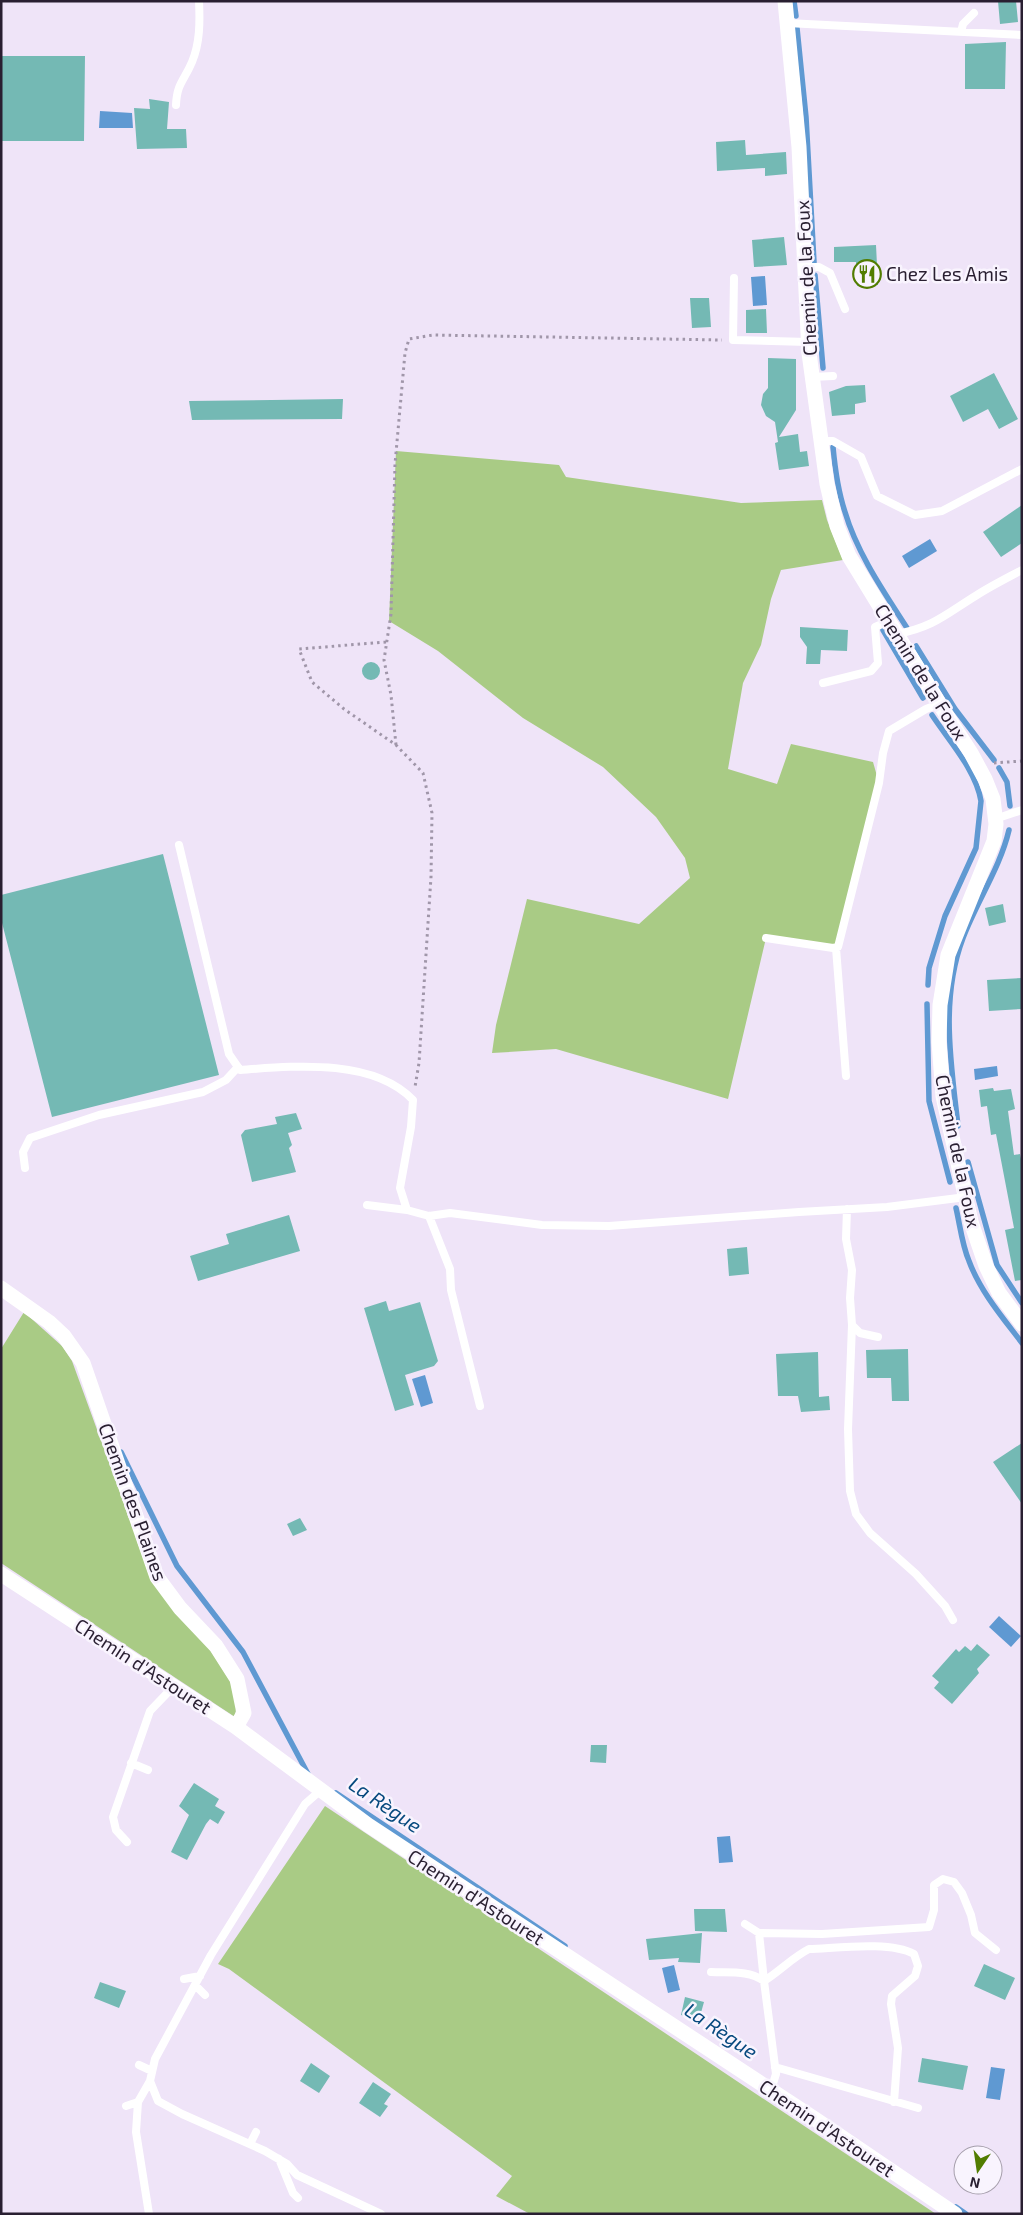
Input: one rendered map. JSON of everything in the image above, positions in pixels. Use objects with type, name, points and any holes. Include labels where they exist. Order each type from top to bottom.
[{"type":"street","name":"Chemin de la Foux","points":[[785,1],[799,147],[808,342],[827,484],[837,526],[849,556],[979,768],[993,799],[995,819],[994,841],[948,955],[940,1005],[939,1042],[944,1096],[966,1197],[986,1266],[999,1293],[1022,1324]]},
{"type":"street","name":"Chemin des Plaines","points":[[1,1288],[49,1322],[64,1336],[83,1363],[157,1577],[180,1608],[216,1646],[237,1679],[244,1713],[236,1726]]},
{"type":"street","name":"Chemin d'Astouret","points":[[1,1574],[236,1726],[376,1831],[771,2090],[955,2214]]},
{"type":"lane","points":[[176,105],[177,90],[192,62],[200,31],[200,1]]},
{"type":"lane","points":[[961,32],[964,24],[974,13]]},
{"type":"lane","points":[[787,23],[1022,35]]},
{"type":"lane","points":[[804,267],[819,267],[830,273],[845,309]]},
{"type":"lane","points":[[734,278],[733,340],[808,342]]},
{"type":"lane","points":[[812,377],[833,376]]},
{"type":"lane","points":[[821,441],[833,441],[861,456],[877,496],[915,515],[942,511],[1022,469]]},
{"type":"lane","points":[[823,682],[871,672],[878,662],[875,627],[916,630],[937,622],[978,594],[1022,570]]},
{"type":"lane","points":[[846,1076],[836,948],[838,947],[862,854],[879,783],[883,753],[889,731],[926,709],[939,704]]},
{"type":"lane","points":[[995,819],[1022,810]]},
{"type":"lane","points":[[179,845],[228,1054],[240,1070],[307,1066],[379,1077],[402,1089],[413,1100],[412,1127],[400,1188],[407,1210]]},
{"type":"lane","points":[[766,938],[836,948]]},
{"type":"lane","points":[[25,1168],[23,1152],[30,1138],[98,1115],[203,1092],[226,1080],[238,1067]]},
{"type":"lane","points":[[367,1205],[407,1210],[429,1216],[450,1213],[542,1225],[609,1226],[887,1207],[966,1197]]},
{"type":"lane","points":[[847,1209],[846,1240],[852,1270],[848,1429],[850,1491],[856,1514],[870,1533],[916,1574],[945,1606],[953,1620]]},
{"type":"lane","points":[[429,1216],[450,1269],[451,1290],[480,1406]]},
{"type":"lane","points":[[852,1325],[860,1333],[878,1337]]},
{"type":"lane","points":[[127,1842],[116,1830],[113,1817],[150,1711],[174,1686]]},
{"type":"lane","points":[[131,1764],[148,1770]]},
{"type":"lane","points":[[149,2214],[143,2147],[136,2132],[138,2102],[150,2082],[155,2059],[211,1956],[305,1804],[321,1790]]},
{"type":"lane","points":[[745,1924],[758,1933],[822,1934],[929,1927],[934,1910],[934,1885],[943,1879],[954,1882],[962,1893],[971,1914],[975,1933],[996,1950]]},
{"type":"lane","points":[[758,1933],[776,2074],[771,2090]]},
{"type":"lane","points":[[764,1980],[780,1971],[797,1955],[810,1949],[891,1947],[914,1954],[918,1966],[915,1976],[892,1996],[891,2004],[898,2048],[894,2102]]},
{"type":"lane","points":[[711,1972],[746,1974],[764,1980]]},
{"type":"lane","points":[[184,1979],[200,1976]]},
{"type":"lane","points":[[195,1985],[206,1995]]},
{"type":"lane","points":[[140,2065],[152,2071]]},
{"type":"lane","points":[[775,2067],[918,2108]]},
{"type":"lane","points":[[150,2082],[158,2101],[182,2114],[250,2144],[287,2164],[297,2175],[380,2214]]},
{"type":"lane","points":[[126,2106],[138,2102]]},
{"type":"lane","points":[[250,2144],[256,2132]]},
{"type":"lane","points":[[279,2159],[298,2198]]},
{"type":"lane","points":[[281,2181],[285,2173]]},
{"type":"path","points":[[396,745],[391,695],[384,660],[391,604],[395,458],[405,353],[409,339],[433,335],[733,340]]},
{"type":"path","points":[[386,642],[299,649],[312,682],[344,709],[396,745],[423,772],[432,813],[431,877],[420,1064],[413,1100]]},
{"type":"path","points":[[979,768],[996,762],[1022,761]]},
{"type":"green space","points":[[396,451],[559,465],[566,477],[741,503],[822,500],[827,520],[843,560],[781,570],[771,599],[761,645],[743,683],[728,769],[777,784],[791,744],[873,762],[879,783],[838,947],[766,938],[728,1099],[556,1049],[492,1053],[496,1025],[527,899],[639,924],[690,878],[685,858],[656,817],[603,767],[523,718],[438,651],[389,621]]},
{"type":"green space","points":[[24,1312],[62,1346],[72,1361],[153,1583],[209,1648],[230,1681],[237,1701],[235,1717],[1,1563],[1,1349]]},
{"type":"green space","points":[[325,1806],[936,2214],[530,2214],[496,2196],[512,2176],[229,1969],[218,1964]]},
{"type":"water","points":[[100,111],[132,113],[133,128],[99,128]]},
{"type":"water","points":[[765,276],[767,305],[753,306],[751,277]]},
{"type":"water","points":[[930,539],[937,551],[909,568],[902,556]]},
{"type":"water","points":[[997,1066],[998,1076],[975,1080],[974,1069]]},
{"type":"water","points":[[425,1375],[433,1403],[421,1407],[412,1379]]},
{"type":"water","points":[[999,1616],[1021,1636],[1011,1647],[989,1627]]},
{"type":"water","points":[[730,1836],[733,1862],[719,1863],[717,1837]]},
{"type":"water","points":[[674,1965],[680,1990],[668,1993],[662,1968]]},
{"type":"water","points":[[991,2067],[1005,2069],[1000,2100],[986,2098]]},
{"type":"building","points":[[998,1],[1016,1],[1018,22],[1000,24]]},
{"type":"building","points":[[1006,42],[1005,89],[965,89],[965,44]]},
{"type":"building","points":[[1,56],[85,56],[84,141],[1,141]]},
{"type":"building","points":[[149,99],[169,102],[167,129],[186,129],[187,148],[137,149],[134,108],[150,109]]},
{"type":"building","points":[[745,140],[746,155],[786,152],[787,174],[765,176],[765,168],[717,171],[716,142]]},
{"type":"building","points":[[784,237],[787,265],[754,267],[752,240]]},
{"type":"building","name":"Chez Les Amis","points":[[876,245],[878,285],[857,286],[856,262],[834,262],[834,247]]},
{"type":"building","points":[[690,298],[709,298],[711,327],[692,328]]},
{"type":"building","points":[[766,309],[767,333],[746,333],[746,310]]},
{"type":"building","points":[[768,358],[796,359],[796,410],[779,437],[798,434],[800,452],[807,451],[809,466],[779,470],[775,443],[778,442],[775,422],[766,416],[761,405],[763,394],[768,388]]},
{"type":"building","points":[[994,373],[1018,419],[999,429],[988,409],[963,422],[950,396]]},
{"type":"building","points":[[865,385],[866,402],[855,404],[855,414],[832,416],[829,392],[846,386]]},
{"type":"building","points":[[343,399],[342,419],[192,420],[189,401]]},
{"type":"building","points":[[1022,505],[1022,543],[1001,557],[983,532]]},
{"type":"building","points":[[800,627],[848,630],[847,651],[821,650],[820,664],[806,664],[807,647],[800,637]]},
{"type":"building","points":[[371,662],[377,665],[380,671],[377,677],[371,680],[365,677],[362,671],[365,665]]},
{"type":"building","points":[[163,854],[219,1075],[52,1117],[1,919],[1,895]]},
{"type":"building","points":[[1003,904],[1006,922],[989,926],[985,908]]},
{"type":"building","points":[[1022,978],[1022,1009],[989,1011],[987,980]]},
{"type":"building","points":[[993,1088],[994,1091],[1011,1089],[1015,1109],[1008,1111],[1014,1155],[1020,1154],[1022,1164],[1022,1280],[1015,1281],[1005,1230],[1014,1228],[996,1134],[991,1135],[987,1106],[981,1107],[979,1090]]},
{"type":"building","points":[[296,1113],[302,1129],[288,1133],[292,1145],[289,1148],[296,1172],[252,1182],[241,1135],[245,1130],[277,1124],[275,1117]]},
{"type":"building","points":[[289,1215],[300,1251],[198,1281],[190,1256],[229,1244],[226,1234]]},
{"type":"building","points":[[747,1247],[749,1274],[729,1276],[727,1249]]},
{"type":"building","points":[[386,1301],[389,1311],[420,1302],[438,1361],[434,1366],[405,1375],[414,1405],[395,1411],[364,1308]]},
{"type":"building","points":[[908,1349],[909,1401],[892,1401],[891,1378],[867,1378],[866,1350]]},
{"type":"building","points":[[818,1352],[819,1397],[829,1396],[830,1410],[801,1412],[798,1396],[778,1396],[776,1354]]},
{"type":"building","points":[[1022,1443],[1022,1504],[993,1462]]},
{"type":"building","points":[[300,1518],[307,1530],[293,1536],[287,1524]]},
{"type":"building","points":[[977,1644],[990,1655],[977,1669],[979,1673],[952,1704],[934,1688],[939,1682],[932,1676],[956,1649],[959,1652],[965,1646],[971,1651]]},
{"type":"building","points":[[591,1745],[607,1745],[606,1763],[590,1762]]},
{"type":"building","points":[[194,1783],[219,1799],[215,1806],[225,1812],[218,1824],[210,1819],[206,1824],[187,1860],[171,1852],[189,1815],[179,1806]]},
{"type":"building","points":[[694,1909],[725,1909],[727,1932],[695,1931]]},
{"type":"building","points":[[702,1933],[700,1963],[678,1962],[679,1958],[649,1960],[646,1939]]},
{"type":"building","points":[[984,1964],[1015,1978],[1005,2000],[974,1986]]},
{"type":"building","points":[[100,1982],[126,1991],[119,2008],[94,1998]]},
{"type":"building","points":[[685,1997],[704,2002],[699,2020],[681,2015]]},
{"type":"building","points":[[922,2058],[968,2066],[963,2090],[918,2082]]},
{"type":"building","points":[[311,2063],[330,2076],[319,2093],[300,2081]]},
{"type":"building","points":[[373,2082],[391,2094],[384,2104],[388,2106],[380,2117],[359,2103]]},
{"type":"waterway","points":[[794,1],[796,16]]},
{"type":"waterway","points":[[797,28],[806,117],[814,262]]},
{"type":"waterway","points":[[815,275],[823,368]]},
{"type":"waterway","points":[[833,447],[839,488],[850,527],[872,572],[907,628]]},
{"type":"waterway","points":[[883,630],[923,698]]},
{"type":"waterway","points":[[916,646],[955,709],[994,760]]},
{"type":"waterway","points":[[928,985],[929,968],[945,916],[976,848],[981,801],[974,778],[968,767],[932,715]]},
{"type":"waterway","points":[[999,768],[1007,782],[1010,806]]},
{"type":"waterway","points":[[958,1126],[950,1055],[949,1008],[952,984],[963,938],[1000,858],[1009,830]]},
{"type":"waterway","points":[[927,1004],[929,1101],[950,1182]]},
{"type":"waterway","points":[[968,1162],[997,1265],[1022,1303]]},
{"type":"waterway","points":[[956,1208],[967,1255],[979,1283],[992,1304],[1022,1343]]},
{"type":"waterway","name":"La Règue","points":[[121,1452],[177,1566],[243,1652],[308,1774]]},
{"type":"waterway","name":"La Règue","points":[[336,1793],[565,1946]]},
{"type":"waterway","name":"La Règue","points":[[956,2207],[966,2214]]},
{"type":"place","name":"Chez Les Amis","points":[[867,274]]}]
